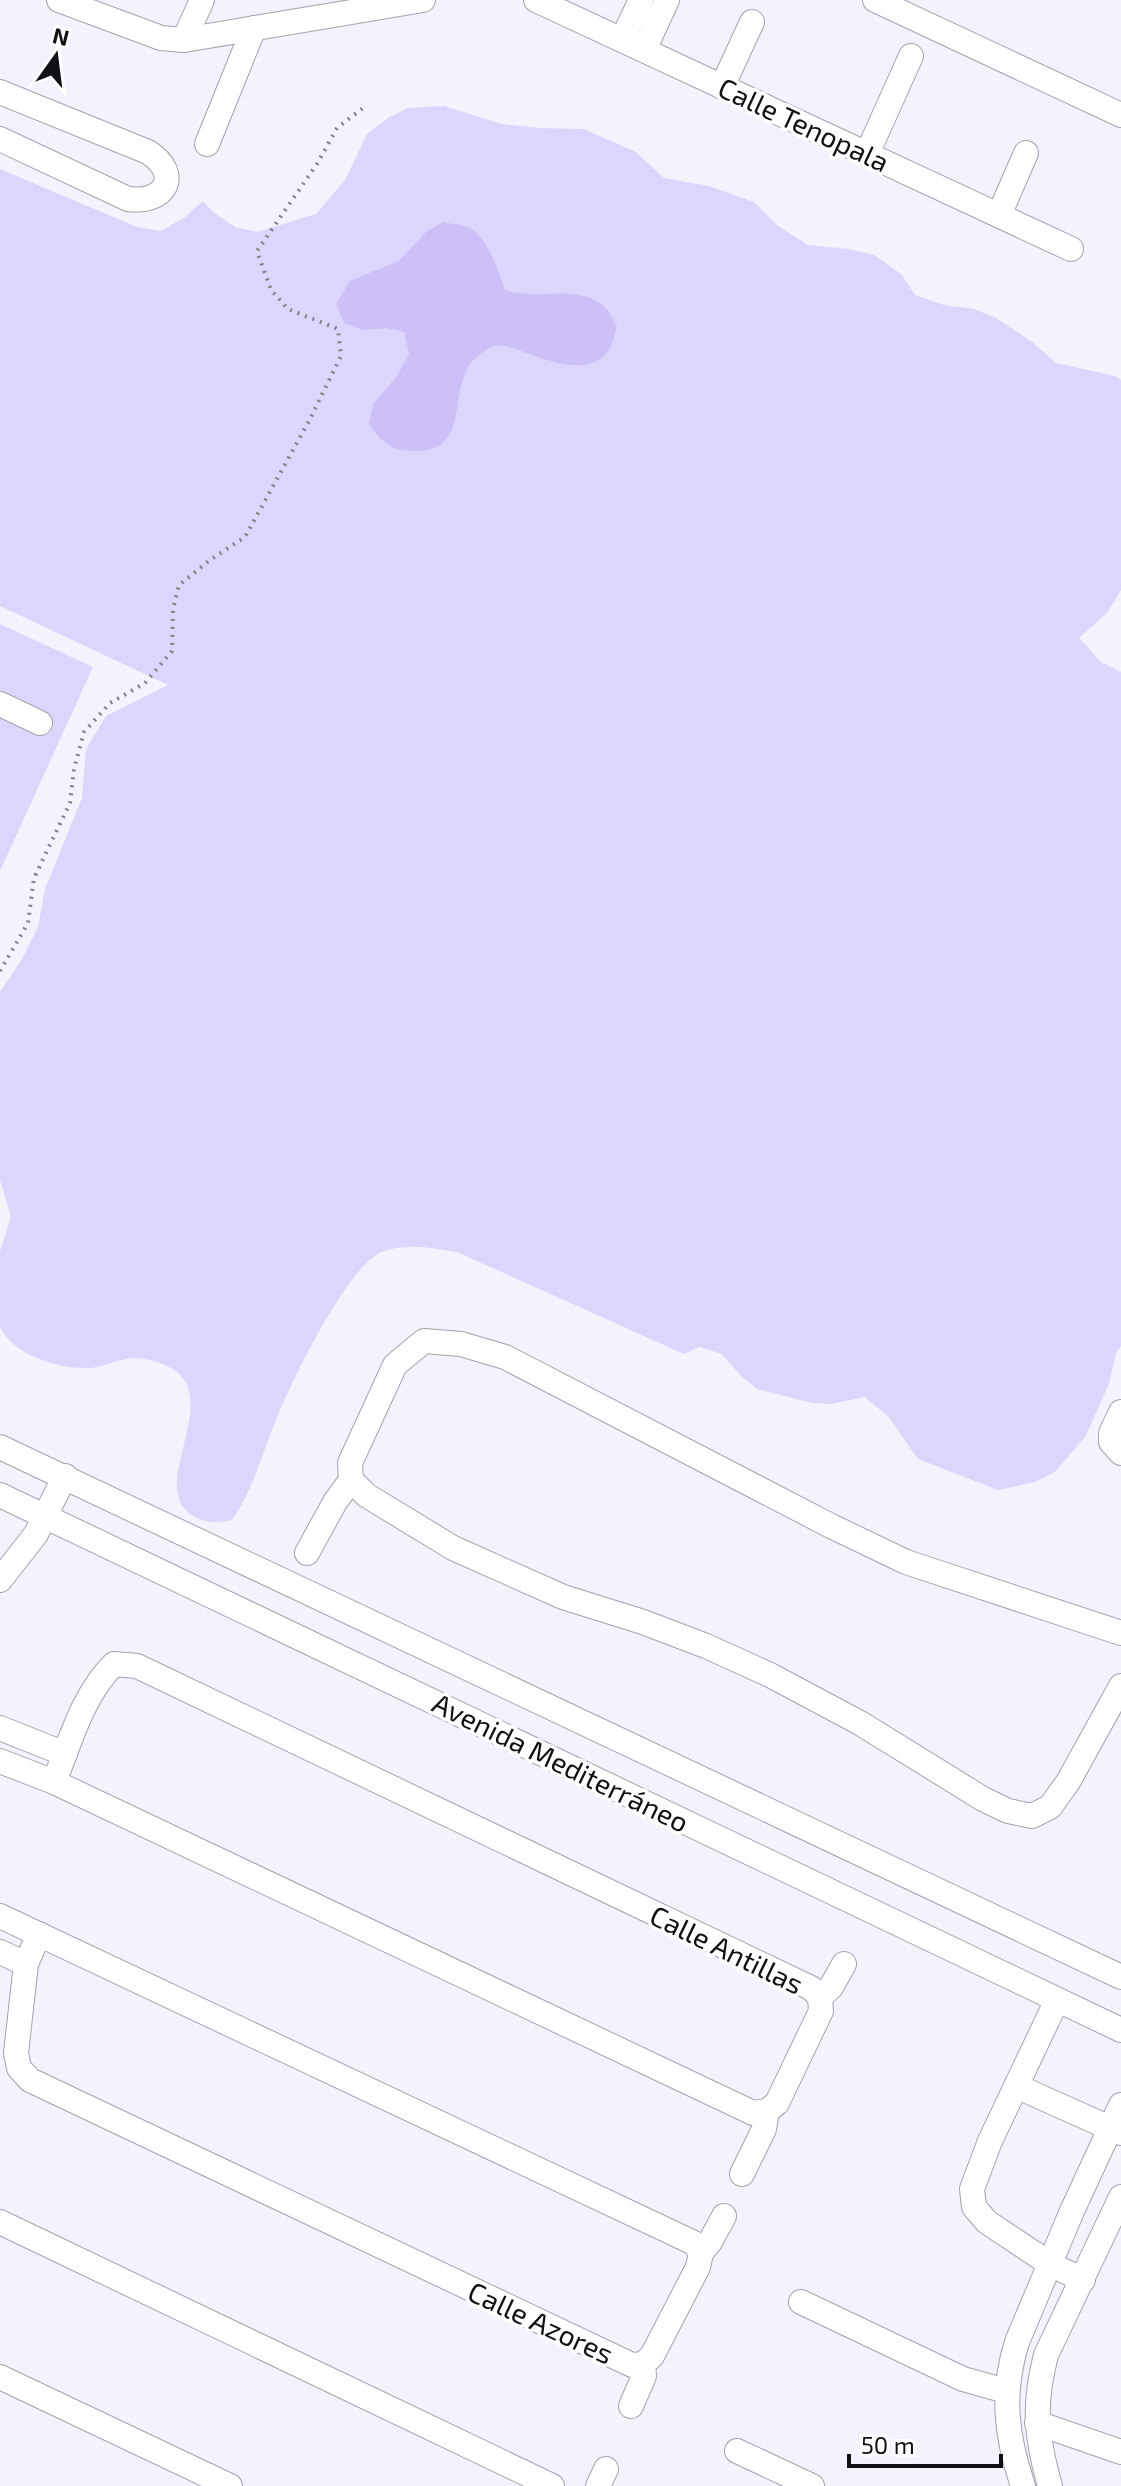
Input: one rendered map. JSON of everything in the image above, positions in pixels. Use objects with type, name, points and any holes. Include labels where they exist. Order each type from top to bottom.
[{"type":"street","points":[[59,0],[161,38],[184,40],[375,4],[423,0]]},
{"type":"street","points":[[184,40],[202,0]]},
{"type":"street","points":[[622,40],[641,0]]},
{"type":"street","points":[[644,50],[667,0]]},
{"type":"street","points":[[875,0],[1121,115]]},
{"type":"street","name":"Calle Tenopala","points":[[545,2],[1071,249]]},
{"type":"street","points":[[722,87],[752,22]]},
{"type":"street","points":[[207,144],[254,28]]},
{"type":"street","points":[[867,154],[911,56]]},
{"type":"street","points":[[0,92],[148,152],[161,160],[167,171],[166,184],[159,195],[145,201],[128,199],[0,139]]},
{"type":"street","points":[[999,215],[1026,153]]},
{"type":"street","points":[[3,712],[40,723]]},
{"type":"street","points":[[307,1553],[351,1480],[350,1463],[395,1365],[424,1341],[461,1344],[505,1357],[906,1562],[1121,1633]]},
{"type":"street","points":[[1121,1412],[1111,1433],[1111,1442],[1121,1453]]},
{"type":"street","name":"Avenida Mediterráneo","points":[[0,1447],[1121,1977]]},
{"type":"street","points":[[0,1580],[11,1552],[36,1534],[65,1476]]},
{"type":"street","points":[[351,1480],[366,1495],[453,1548],[563,1597],[694,1641],[770,1675],[860,1723],[983,1799],[1008,1811],[1032,1816],[1050,1807],[1068,1782],[1121,1686]]},
{"type":"street","name":"Avenida Mediterráneo","points":[[0,1495],[1121,2030]]},
{"type":"street","name":"Calle Antillas","points":[[54,1782],[85,1705],[100,1678],[114,1664],[137,1666],[811,1988],[820,1997],[821,2011],[777,2103],[767,2111],[764,2129],[742,2174]]},
{"type":"street","points":[[0,1728],[65,1754]]},
{"type":"street","points":[[0,1761],[54,1782],[753,2113],[767,2111]]},
{"type":"street","points":[[0,1916],[694,2243],[701,2253]]},
{"type":"street","name":"Calle Azores","points":[[39,1934],[26,1964],[16,2053],[19,2068],[30,2080],[632,2365],[643,2364],[652,2356],[698,2267],[701,2253],[724,2216]]},
{"type":"street","points":[[0,1952],[26,1964]]},
{"type":"street","points":[[820,1997],[831,1987],[844,1964]]},
{"type":"street","points":[[1057,2000],[990,2141],[972,2189],[974,2207],[987,2222],[1050,2264],[1083,2280]]},
{"type":"street","points":[[1016,2086],[1116,2130]]},
{"type":"street","points":[[1023,2486],[1009,2430],[1006,2391],[1010,2362],[1072,2211],[1116,2130],[1121,2105]]},
{"type":"street","points":[[1050,2486],[1043,2461],[1036,2406],[1046,2355],[1121,2197]]},
{"type":"street","points":[[1072,2211],[1107,2227]]},
{"type":"street","points":[[0,2222],[552,2486]]},
{"type":"street","points":[[801,2302],[963,2379],[1006,2391]]},
{"type":"street","points":[[631,2406],[644,2376],[643,2364]]},
{"type":"street","points":[[0,2377],[230,2486]]},
{"type":"street","points":[[1037,2423],[1121,2452]]},
{"type":"street","points":[[737,2451],[812,2486]]},
{"type":"path","points":[[0,971],[28,923],[34,878],[70,803],[74,769],[84,732],[110,703],[145,683],[172,651],[173,609],[179,585],[245,537],[341,356],[338,329],[288,309],[271,290],[257,251],[317,164],[337,128],[367,105]]},
{"type":"shaded area","points":[[444,106],[502,124],[584,129],[636,152],[664,178],[709,186],[754,202],[778,226],[808,245],[874,255],[901,274],[915,295],[944,305],[974,309],[996,318],[1056,363],[1121,380],[1121,590],[1108,612],[1079,638],[1101,662],[1121,672],[1121,1346],[1116,1353],[1109,1384],[1085,1437],[1055,1472],[1035,1482],[998,1490],[918,1459],[887,1415],[864,1397],[831,1404],[812,1403],[757,1389],[722,1354],[699,1347],[684,1354],[457,1252],[412,1247],[384,1251],[370,1259],[355,1276],[324,1323],[297,1375],[240,1507],[232,1520],[207,1521],[192,1515],[181,1503],[177,1488],[190,1411],[189,1393],[177,1372],[163,1364],[140,1359],[126,1359],[90,1368],[52,1363],[26,1353],[6,1336],[0,1326],[0,1251],[11,1217],[0,1180],[0,992],[38,927],[45,889],[82,798],[86,749],[106,716],[168,685],[0,606],[0,169],[137,227],[161,231],[185,217],[203,201],[235,227],[257,232],[316,214],[345,180],[367,134],[388,118],[408,108]]},
{"type":"shaded area","points":[[443,222],[475,232],[492,255],[505,290],[585,297],[608,310],[617,327],[609,350],[592,363],[582,365],[561,364],[508,347],[488,349],[468,368],[452,429],[445,441],[432,449],[406,451],[388,444],[369,424],[373,404],[397,376],[409,354],[404,332],[386,328],[362,330],[344,323],[336,304],[350,281],[399,261],[427,231]]},
{"type":"shaded area","points":[[0,624],[93,667],[0,871]]}]
